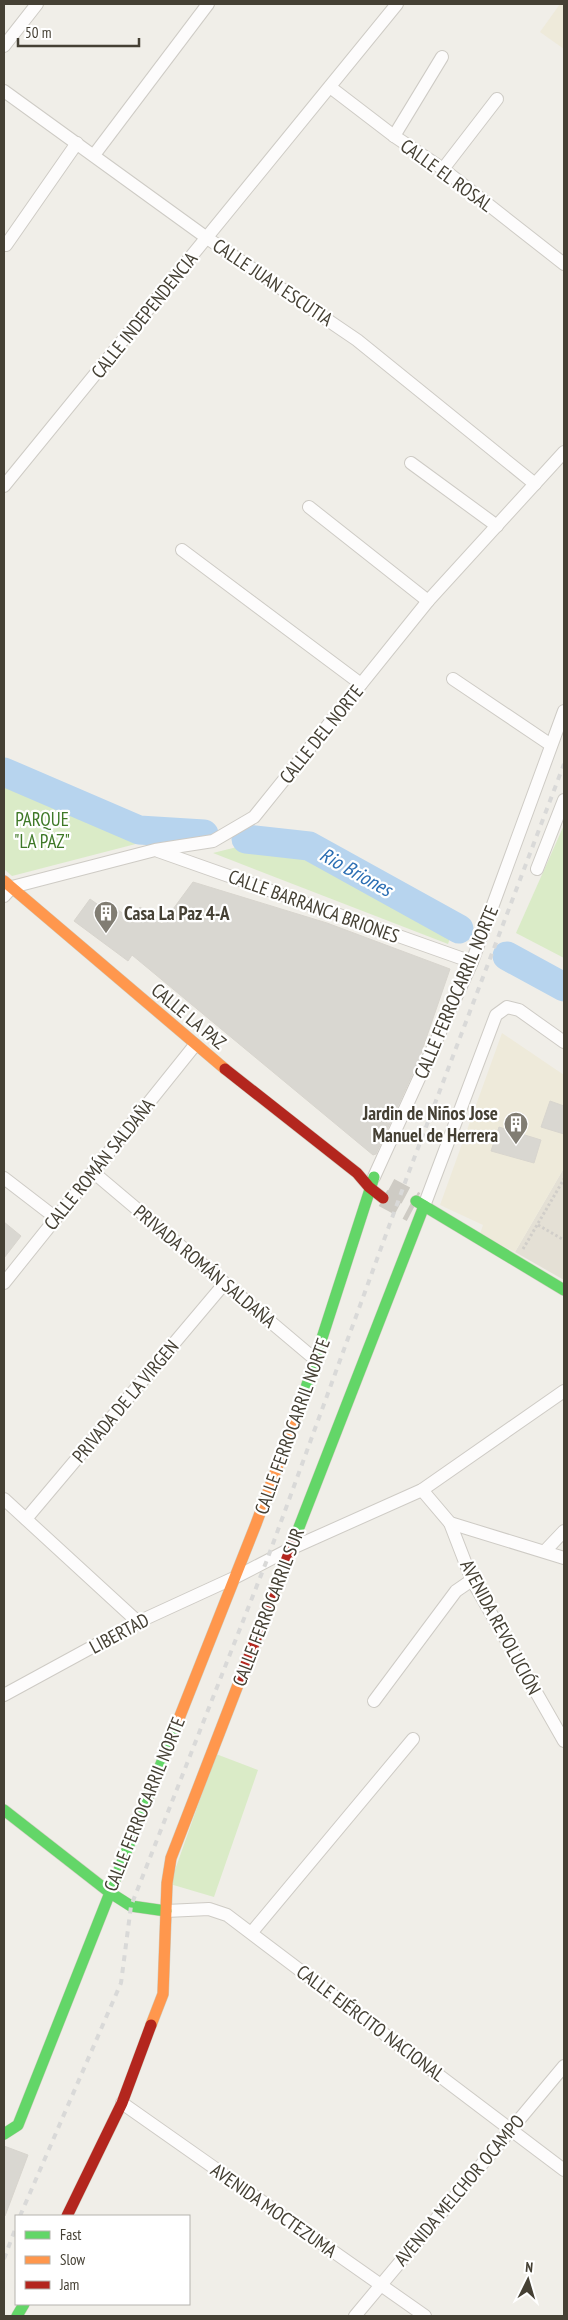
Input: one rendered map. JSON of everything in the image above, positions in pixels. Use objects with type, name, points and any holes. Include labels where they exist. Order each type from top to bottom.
[{"type":"main road","name":"CALLE LA PAZ","points":[[6,888],[195,1045],[357,1173],[375,1182],[383,1198]]},
{"type":"main road","name":"CALLE FERROCARRIL NORTE","points":[[4,2134],[18,2125],[109,1892],[236,1577],[317,1360],[375,1182]]},
{"type":"main road","points":[[418,1209],[436,1216],[564,1290]]},
{"type":"main road","name":"CALLE FERROCARRIL SUR","points":[[67,2215],[122,2104],[162,1994],[167,1883],[171,1858],[418,1209]]},
{"type":"main road","points":[[4,1810],[109,1892],[131,1906],[166,1911]]},
{"type":"main road","points":[[17,2316],[23,2305]]},
{"type":"street","points":[[94,155],[208,4]]},
{"type":"street","name":"CALLE INDEPENDENCIA","points":[[4,486],[397,4]]},
{"type":"street","points":[[4,46],[31,6]]},
{"type":"street","points":[[394,136],[442,57]]},
{"type":"street","name":"CALLE EL ROSAL","points":[[330,87],[394,136],[443,169],[564,264]]},
{"type":"street","name":"CALLE JUAN ESCUTIA","points":[[4,91],[207,238],[357,340],[535,484]]},
{"type":"street","points":[[443,169],[497,99]]},
{"type":"street","points":[[6,245],[77,143]]},
{"type":"street","name":"CALLE DEL NORTE","points":[[6,888],[155,850],[214,841],[254,817],[428,601],[564,452]]},
{"type":"street","points":[[411,462],[497,526]]},
{"type":"street","points":[[309,507],[428,601]]},
{"type":"street","points":[[182,550],[361,684]]},
{"type":"street","points":[[453,679],[552,745]]},
{"type":"street","name":"CALLE FERROCARRIL NORTE","points":[[375,1182],[472,962],[564,710]]},
{"type":"street","points":[[537,869],[564,800]]},
{"type":"street","name":"CALLE BARRANCA BRIONES","points":[[155,850],[472,962]]},
{"type":"street","name":"CALLE FERROCARRIL SUR","points":[[418,1209],[496,1016],[507,1008],[519,1010],[564,1042]]},
{"type":"street","name":"CALLE ROMÁN SALDAÑA","points":[[4,1283],[195,1045]]},
{"type":"street","name":"PRIVADA ROMÁN SALDAÑA","points":[[93,1172],[224,1284],[317,1360]]},
{"type":"street","points":[[4,1178],[56,1218]]},
{"type":"street","name":"PRIVADA DE LA VIRGEN","points":[[26,1519],[224,1284]]},
{"type":"street","name":"LIBERTAD","points":[[4,1695],[138,1622],[236,1577],[290,1549],[422,1490],[564,1391]]},
{"type":"street","name":"AVENIDA REVOLUCIÓN","points":[[422,1490],[450,1523],[472,1580],[564,1741]]},
{"type":"street","points":[[4,1499],[138,1622]]},
{"type":"street","points":[[450,1523],[564,1558]]},
{"type":"street","points":[[544,1551],[564,1531]]},
{"type":"street","points":[[374,1701],[456,1591],[472,1580]]},
{"type":"street","points":[[252,1932],[413,1739]]},
{"type":"street","name":"CALLE EJÉRCITO NACIONAL","points":[[166,1911],[209,1909],[227,1915],[252,1932],[564,2170]]},
{"type":"street","name":"AVENIDA MELCHOR OCAMPO","points":[[355,2316],[564,2066]]},
{"type":"street","name":"AVENIDA MOCTEZUMA","points":[[122,2104],[425,2316]]},
{"type":"path","points":[[516,1262],[564,1179]]},
{"type":"path","points":[[538,1225],[564,1240]]},
{"type":"shaded area","points":[[560,4],[564,4],[564,49],[540,32]]},
{"type":"shaded area","points":[[502,1033],[564,1075],[564,1168],[515,1252],[480,1234],[483,1225],[440,1205]]},
{"type":"shaded area","points":[[564,1168],[564,1280],[515,1252]]},
{"type":"green space","name":"PARQUE \"LA PAZ\"","points":[[4,772],[139,830],[155,839],[12,876],[4,869]]},
{"type":"green space","points":[[564,825],[564,958],[516,933]]},
{"type":"green space","points":[[241,846],[302,856],[452,932],[448,944],[213,853]]},
{"type":"green space","points":[[216,1754],[258,1770],[214,1897],[170,1884]]},
{"type":"building","points":[[193,882],[327,923],[450,969],[418,1062],[376,1154],[373,1155],[132,955],[128,961],[74,921],[90,899],[114,916],[118,910],[131,919],[140,907],[162,924]]},
{"type":"building","points":[[550,1101],[564,1106],[564,1134],[541,1127]]},
{"type":"building","name":"Jardin de Niños Jose Manuel de Herrera","points":[[499,1127],[541,1140],[534,1163],[491,1151]]},
{"type":"building","points":[[4,1222],[21,1236],[4,1258]]},
{"type":"building","points":[[4,2146],[28,2155],[5,2216],[4,2216]]},
{"type":"waterway","name":"Rio Briones","points":[[4,772],[139,830],[204,834]]},
{"type":"waterway","name":"Rio Briones","points":[[246,839],[309,846],[459,929]]},
{"type":"waterway","name":"Rio Briones","points":[[507,956],[564,987]]},
{"type":"tunnel","points":[[390,1187],[416,1201]]},
{"type":"tunnel","points":[[383,1198],[411,1213]]},
{"type":"railway","points":[[20,2215],[121,1983],[131,1906],[267,1560],[407,1177],[564,764]]},
{"type":"railway","points":[[4,2259],[15,2230]]},
{"type":"traffic: fast","points":[[302,1400],[374,1177]]},
{"type":"traffic: fast","points":[[416,1201],[564,1290]]},
{"type":"traffic: fast","points":[[296,1535],[424,1206]]},
{"type":"traffic: fast","points":[[4,2134],[18,2125],[178,1721]]},
{"type":"traffic: fast","points":[[4,1810],[109,1892],[131,1906],[166,1911]]},
{"type":"traffic: fast","points":[[17,2316],[23,2305]]},
{"type":"traffic: slow","points":[[4,881],[225,1069]]},
{"type":"traffic: slow","points":[[178,1721],[256,1524],[302,1400]]},
{"type":"traffic: slow","points":[[151,2025],[163,1994],[167,1883],[171,1858],[241,1677]]},
{"type":"traffic: jam","points":[[225,1069],[357,1173],[369,1187],[383,1198]]},
{"type":"traffic: jam","points":[[241,1677],[296,1535]]},
{"type":"traffic: jam","points":[[67,2215],[122,2103],[151,2025]]},
{"type":"place","name":"Casa La Paz 4-A","points":[[106,934]]},
{"type":"place","name":"Jardin de Niños Jose Manuel de Herrera","points":[[516,1145]]}]
